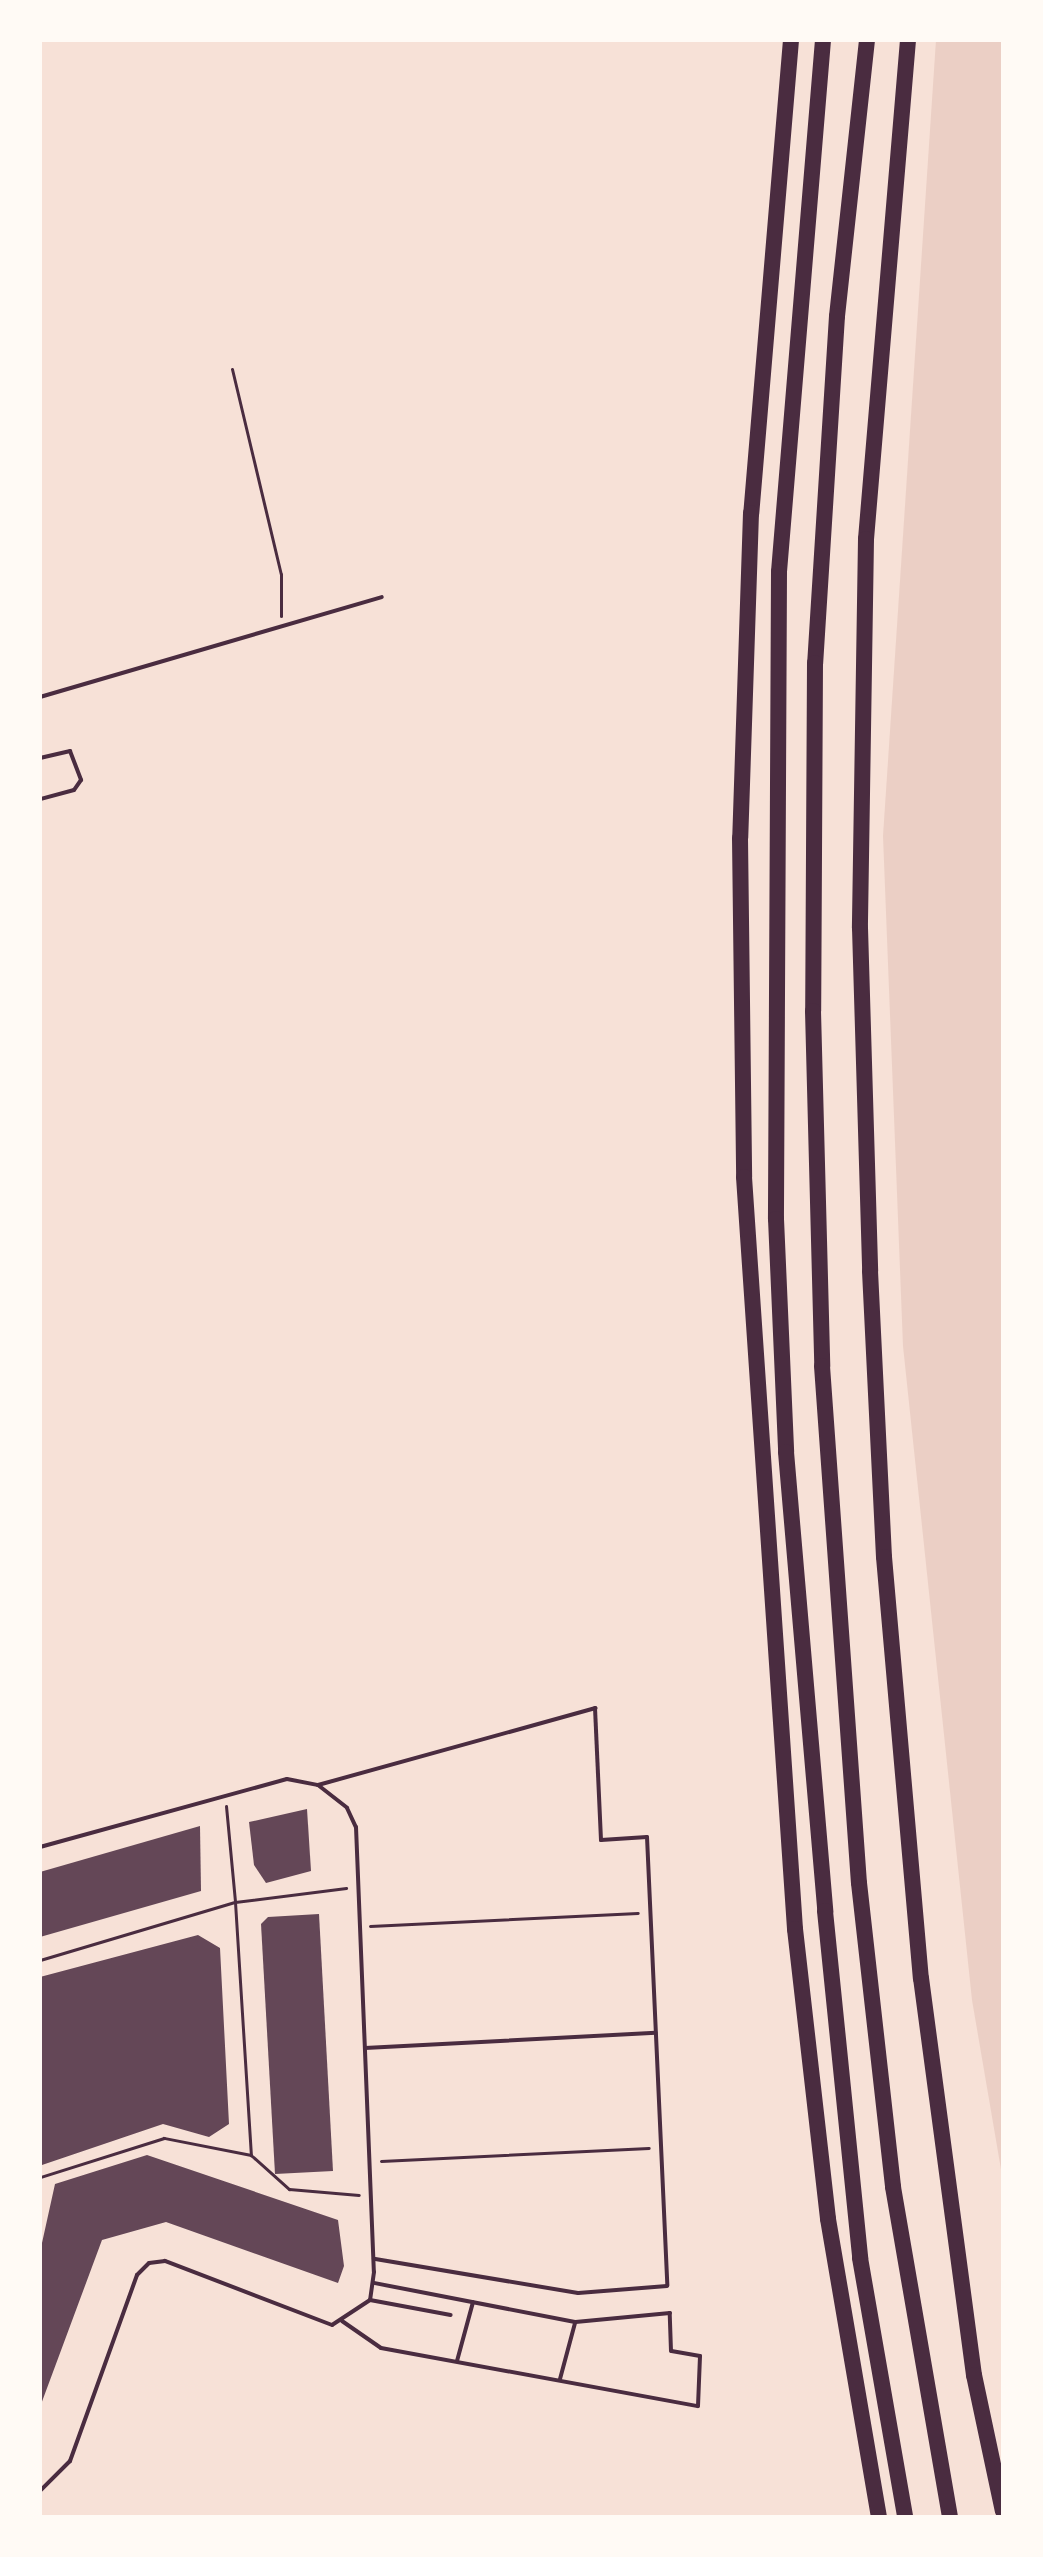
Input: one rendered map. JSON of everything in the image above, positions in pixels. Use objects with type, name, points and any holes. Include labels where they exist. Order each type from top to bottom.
[{"type":"highway","points":[[791,40],[751,513],[740,838],[744,1177],[795,1929],[828,2219],[879,2517]]},
{"type":"highway","points":[[823,40],[779,572],[776,1219],[786,1452],[825,1911],[860,2258],[905,2517]]},
{"type":"highway","points":[[867,40],[836,332],[815,663],[813,1011],[822,1366],[881,2081],[950,2517]]},
{"type":"highway","points":[[908,40],[866,539],[860,928],[870,1271],[884,1557],[921,1978],[974,2375],[1003,2511]]},
{"type":"lane","points":[[40,697],[281,632],[382,597]]},
{"type":"lane","points":[[40,758],[70,751],[81,780],[74,790],[40,799]]},
{"type":"lane","points":[[40,1847],[287,1779],[318,1785],[595,1708],[601,1840],[647,1837],[667,2286],[578,2293],[374,2259]]},
{"type":"lane","points":[[40,2491],[70,2461],[137,2275],[149,2263],[165,2261],[332,2325],[370,2300],[374,2259],[356,1827],[347,1808],[318,1785]]},
{"type":"lane","points":[[365,2048],[656,2033]]},
{"type":"lane","points":[[342,2321],[381,2348],[698,2406],[700,2356],[671,2351],[670,2313],[575,2322],[373,2283]]},
{"type":"lane","points":[[370,2300],[451,2315]]},
{"type":"lane","points":[[457,2361],[473,2302]]},
{"type":"lane","points":[[560,2379],[575,2322]]},
{"type":"path","points":[[232,369],[281,574],[281,632]]},
{"type":"path","points":[[226,1796],[251,2155]]},
{"type":"path","points":[[40,1960],[235,1902],[358,1886]]},
{"type":"path","points":[[360,1927],[650,1912]]},
{"type":"path","points":[[40,2177],[164,2138],[251,2155],[289,2189],[371,2196]]},
{"type":"path","points":[[370,2162],[661,2147]]},
{"type":"shaded area","points":[[936,40],[1003,40],[1003,2181],[972,2000],[903,1346],[883,836]]},
{"type":"building","points":[[307,1809],[311,1871],[266,1883],[254,1865],[249,1822]]},
{"type":"building","points":[[200,1826],[201,1891],[40,1937],[40,1872]]},
{"type":"building","points":[[319,1914],[333,2171],[275,2174],[261,1924],[268,1917]]},
{"type":"building","points":[[198,1935],[220,1948],[229,2124],[209,2137],[163,2124],[42,2165],[40,1977]]},
{"type":"building","points":[[147,2155],[338,2220],[344,2266],[338,2283],[166,2222],[102,2240],[40,2407],[40,2252],[55,2184]]}]
